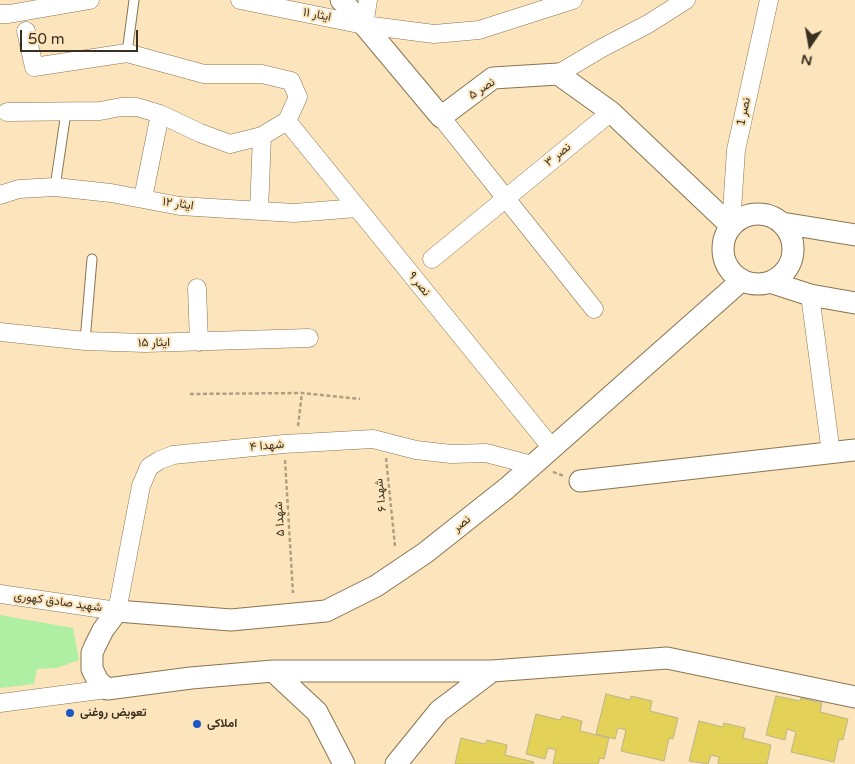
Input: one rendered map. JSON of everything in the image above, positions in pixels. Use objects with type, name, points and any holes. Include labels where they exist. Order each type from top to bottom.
[{"type":"street","points":[[0,14],[90,0]]},
{"type":"street","name":"ایثار ۱۱","points":[[240,0],[364,25],[434,34],[479,30],[573,0]]},
{"type":"street","points":[[341,0],[441,118],[594,309]]},
{"type":"street","points":[[364,25],[368,0]]},
{"type":"street","points":[[686,0],[648,24],[558,74],[611,112],[731,226]]},
{"type":"street","name":"نصر 1","points":[[731,226],[736,150],[768,0]]},
{"type":"street","points":[[7,112],[100,111],[120,107],[137,107],[160,114],[200,133],[230,144],[262,136],[287,121],[298,97],[291,81],[262,74],[204,74],[127,53],[34,67],[26,31]]},
{"type":"street","name":"نصر ۵","points":[[441,118],[494,78],[558,74]]},
{"type":"street","name":"نصر ۳","points":[[432,259],[611,112]]},
{"type":"street","points":[[143,198],[160,114]]},
{"type":"street","name":"نصر ۹","points":[[287,121],[551,448]]},
{"type":"street","points":[[258,211],[262,136]]},
{"type":"street","name":"ایثار ۱۲","points":[[1,194],[19,189],[55,187],[143,198],[180,206],[294,213],[357,208]]},
{"type":"street","points":[[782,223],[791,235],[794,248],[791,262],[782,274],[770,282],[756,284],[742,280],[730,270],[724,256],[724,240],[731,226],[742,217],[756,214],[770,216],[782,223],[855,235]]},
{"type":"street","name":"نصر","points":[[116,611],[232,620],[326,611],[376,586],[425,553],[507,488],[742,280]]},
{"type":"street","points":[[770,282],[810,295],[855,302]]},
{"type":"street","points":[[197,288],[199,342]]},
{"type":"street","points":[[810,295],[831,453]]},
{"type":"street","name":"ایثار ۱۵","points":[[0,335],[145,343],[309,338]]},
{"type":"street","name":"شهدا ۴","points":[[116,611],[141,486],[149,467],[173,455],[290,443],[373,439],[416,450],[450,454],[486,453],[532,465]]},
{"type":"street","points":[[580,481],[855,450]]},
{"type":"street","name":"شهید صادق کهوری","points":[[0,594],[116,611]]},
{"type":"street","points":[[108,689],[94,675],[91,662],[92,653],[103,630],[116,611]]},
{"type":"street","points":[[0,703],[191,678],[273,671],[492,671],[666,658],[855,697]]},
{"type":"street","points":[[273,671],[317,712],[344,764]]},
{"type":"street","points":[[396,764],[439,711],[492,671]]},
{"type":"lane","points":[[127,53],[134,0]]},
{"type":"lane","points":[[55,187],[66,112]]},
{"type":"lane","points":[[85,341],[92,259]]},
{"type":"path","points":[[190,394],[302,393],[360,399]]},
{"type":"path","name":"شهدا ۵","points":[[293,593],[290,443],[302,393]]},
{"type":"path","name":"شهدا ۶","points":[[384,442],[395,546]]},
{"type":"path","points":[[532,465],[580,481]]},
{"type":"green space","points":[[0,615],[73,628],[79,660],[57,668],[37,669],[34,684],[0,688]]},
{"type":"building","points":[[606,694],[630,700],[631,696],[652,701],[650,711],[678,718],[673,739],[669,738],[664,761],[621,751],[626,730],[618,728],[615,739],[596,734]]},
{"type":"building","points":[[776,696],[800,701],[801,698],[822,703],[820,712],[848,719],[843,740],[839,739],[834,762],[791,752],[796,732],[787,729],[785,740],[766,735]]},
{"type":"building","points":[[536,714],[560,720],[562,716],[582,721],[580,731],[609,738],[604,759],[600,758],[598,764],[553,764],[556,750],[548,748],[545,759],[526,754]]},
{"type":"building","points":[[699,721],[723,727],[724,723],[745,728],[743,738],[771,745],[767,764],[718,764],[719,757],[711,755],[708,764],[689,761]]},
{"type":"building","points":[[461,738],[485,744],[487,740],[507,745],[505,755],[534,762],[533,764],[455,764]]},
{"type":"place","name":"تعویض روغنی","points":[[70,713]]},
{"type":"place","name":"املاکی","points":[[197,724]]}]
